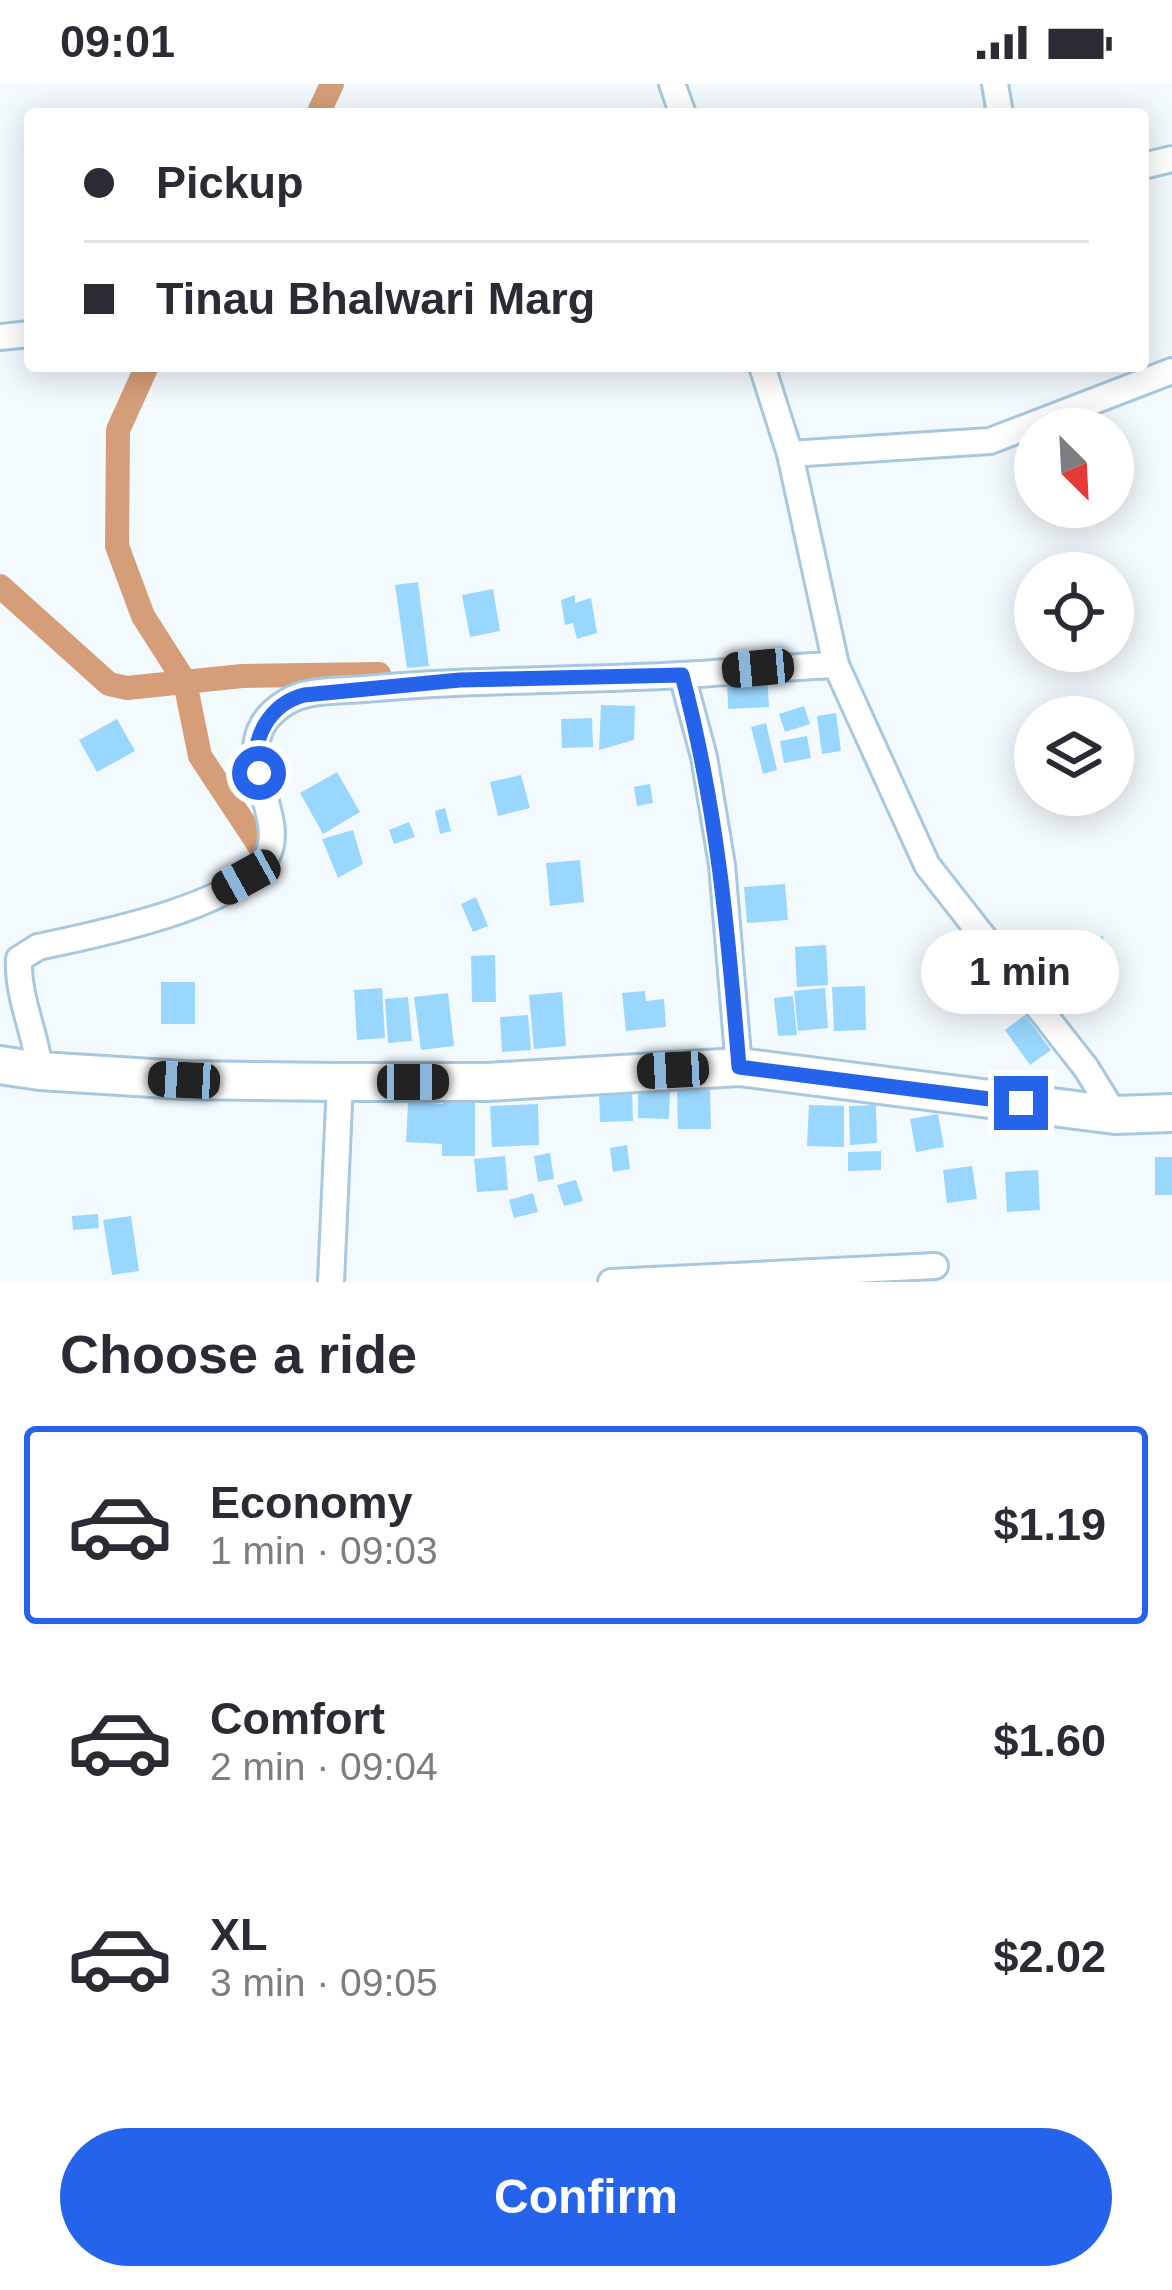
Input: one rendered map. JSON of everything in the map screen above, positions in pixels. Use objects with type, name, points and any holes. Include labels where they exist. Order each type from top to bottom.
[{"type":"street","points":[[790,454],[990,441],[1172,370]]},
{"type":"street","points":[[764,372],[790,454],[836,665],[927,865],[1087,1068],[1115,1115]]},
{"type":"street","points":[[40,1071],[37,1038],[18,983],[19,959],[38,947],[174,913],[263,864],[273,835],[254,756],[263,728],[280,705],[304,695],[460,680],[682,675],[836,665]]},
{"type":"street","points":[[682,675],[704,757],[722,865],[739,1067]]},
{"type":"street","points":[[0,1065],[184,1080],[340,1082],[487,1082],[739,1067],[1115,1115],[1172,1113]]},
{"type":"street","points":[[331,1282],[340,1082]]},
{"type":"street","points":[[611,1282],[935,1266]]},
{"type":"building","points":[[418,582],[429,666],[407,668],[395,585]]},
{"type":"building","points":[[493,589],[500,631],[470,637],[462,595]]},
{"type":"building","points":[[575,595],[575,603],[591,598],[597,633],[577,639],[573,623],[565,625],[561,600]]},
{"type":"building","points":[[767,672],[769,707],[728,709],[727,675]]},
{"type":"building","points":[[601,705],[635,706],[634,740],[599,750]]},
{"type":"building","points":[[804,706],[810,724],[785,732],[779,714]]},
{"type":"building","points":[[836,713],[841,751],[822,754],[817,716]]},
{"type":"building","points":[[592,718],[593,747],[562,748],[561,719]]},
{"type":"building","points":[[117,719],[135,751],[97,772],[79,740]]},
{"type":"building","points":[[766,723],[777,770],[763,774],[751,727]]},
{"type":"building","points":[[807,736],[811,758],[784,763],[780,741]]},
{"type":"building","points":[[337,772],[360,812],[323,834],[300,793]]},
{"type":"building","points":[[521,775],[530,808],[498,816],[490,782]]},
{"type":"building","points":[[650,784],[653,803],[637,806],[634,787]]},
{"type":"building","points":[[445,808],[451,831],[440,834],[435,811]]},
{"type":"building","points":[[409,822],[415,837],[394,844],[389,830]]},
{"type":"building","points":[[353,830],[363,864],[338,878],[322,839]]},
{"type":"building","points":[[580,860],[584,902],[550,906],[546,863]]},
{"type":"building","points":[[785,884],[788,920],[747,923],[744,887]]},
{"type":"building","points":[[476,897],[488,926],[473,932],[461,904]]},
{"type":"building","points":[[1103,936],[1108,964],[1021,978],[1017,950]]},
{"type":"building","points":[[826,945],[828,985],[797,987],[795,947]]},
{"type":"building","points":[[495,955],[496,1002],[472,1002],[471,956]]},
{"type":"building","points":[[161,982],[195,982],[195,1024],[161,1024]]},
{"type":"building","points":[[865,986],[866,1030],[834,1031],[832,987]]},
{"type":"building","points":[[382,988],[385,1038],[357,1040],[354,990]]},
{"type":"building","points":[[825,988],[828,1028],[798,1031],[794,991]]},
{"type":"building","points":[[645,991],[646,1001],[664,999],[666,1027],[626,1031],[622,993]]},
{"type":"building","points":[[562,992],[566,1046],[534,1049],[529,995]]},
{"type":"building","points":[[448,993],[454,1046],[421,1050],[414,997]]},
{"type":"building","points":[[793,996],[797,1035],[778,1036],[774,998]]},
{"type":"building","points":[[408,997],[412,1041],[388,1043],[385,999]]},
{"type":"building","points":[[528,1015],[531,1050],[502,1052],[500,1017]]},
{"type":"building","points":[[1025,1015],[1051,1050],[1030,1065],[1005,1030]]},
{"type":"building","points":[[638,1089],[670,1089],[669,1119],[638,1118]]},
{"type":"building","points":[[632,1090],[633,1121],[600,1122],[599,1092]]},
{"type":"building","points":[[710,1090],[711,1129],[678,1129],[677,1091]]},
{"type":"building","points":[[443,1097],[475,1097],[475,1156],[442,1156],[442,1144],[406,1142],[408,1102],[443,1104]]},
{"type":"building","points":[[538,1104],[539,1145],[492,1147],[490,1106]]},
{"type":"building","points":[[809,1105],[844,1106],[844,1147],[807,1146]]},
{"type":"building","points":[[876,1105],[877,1143],[850,1145],[849,1106]]},
{"type":"building","points":[[938,1114],[944,1147],[916,1152],[910,1119]]},
{"type":"building","points":[[627,1145],[630,1169],[613,1172],[610,1148]]},
{"type":"building","points":[[881,1151],[881,1170],[848,1171],[848,1152]]},
{"type":"building","points":[[550,1153],[554,1179],[538,1182],[534,1156]]},
{"type":"building","points":[[505,1156],[508,1190],[477,1192],[474,1159]]},
{"type":"building","points":[[1155,1157],[1172,1157],[1172,1195],[1155,1195]]},
{"type":"building","points":[[972,1166],[977,1199],[947,1203],[943,1170]]},
{"type":"building","points":[[1038,1170],[1040,1210],[1007,1212],[1005,1172]]},
{"type":"building","points":[[576,1180],[583,1201],[564,1206],[557,1185]]},
{"type":"building","points":[[533,1193],[538,1212],[514,1218],[509,1200]]},
{"type":"building","points":[[98,1214],[99,1228],[73,1230],[72,1216]]},
{"type":"building","points":[[131,1216],[139,1271],[112,1275],[103,1220]]},
{"type":"waterway","points":[[321,108],[332,84]]},
{"type":"waterway","points":[[144,372],[118,430],[117,546],[143,616],[185,682],[200,756],[260,847]]},
{"type":"waterway","points":[[0,586],[109,684],[127,688],[242,676],[379,674]]},
{"type":"route","points":[[259,773],[254,756],[263,728],[280,705],[304,695],[460,680],[682,675],[704,757],[722,865],[739,1067],[1021,1103]]}]
